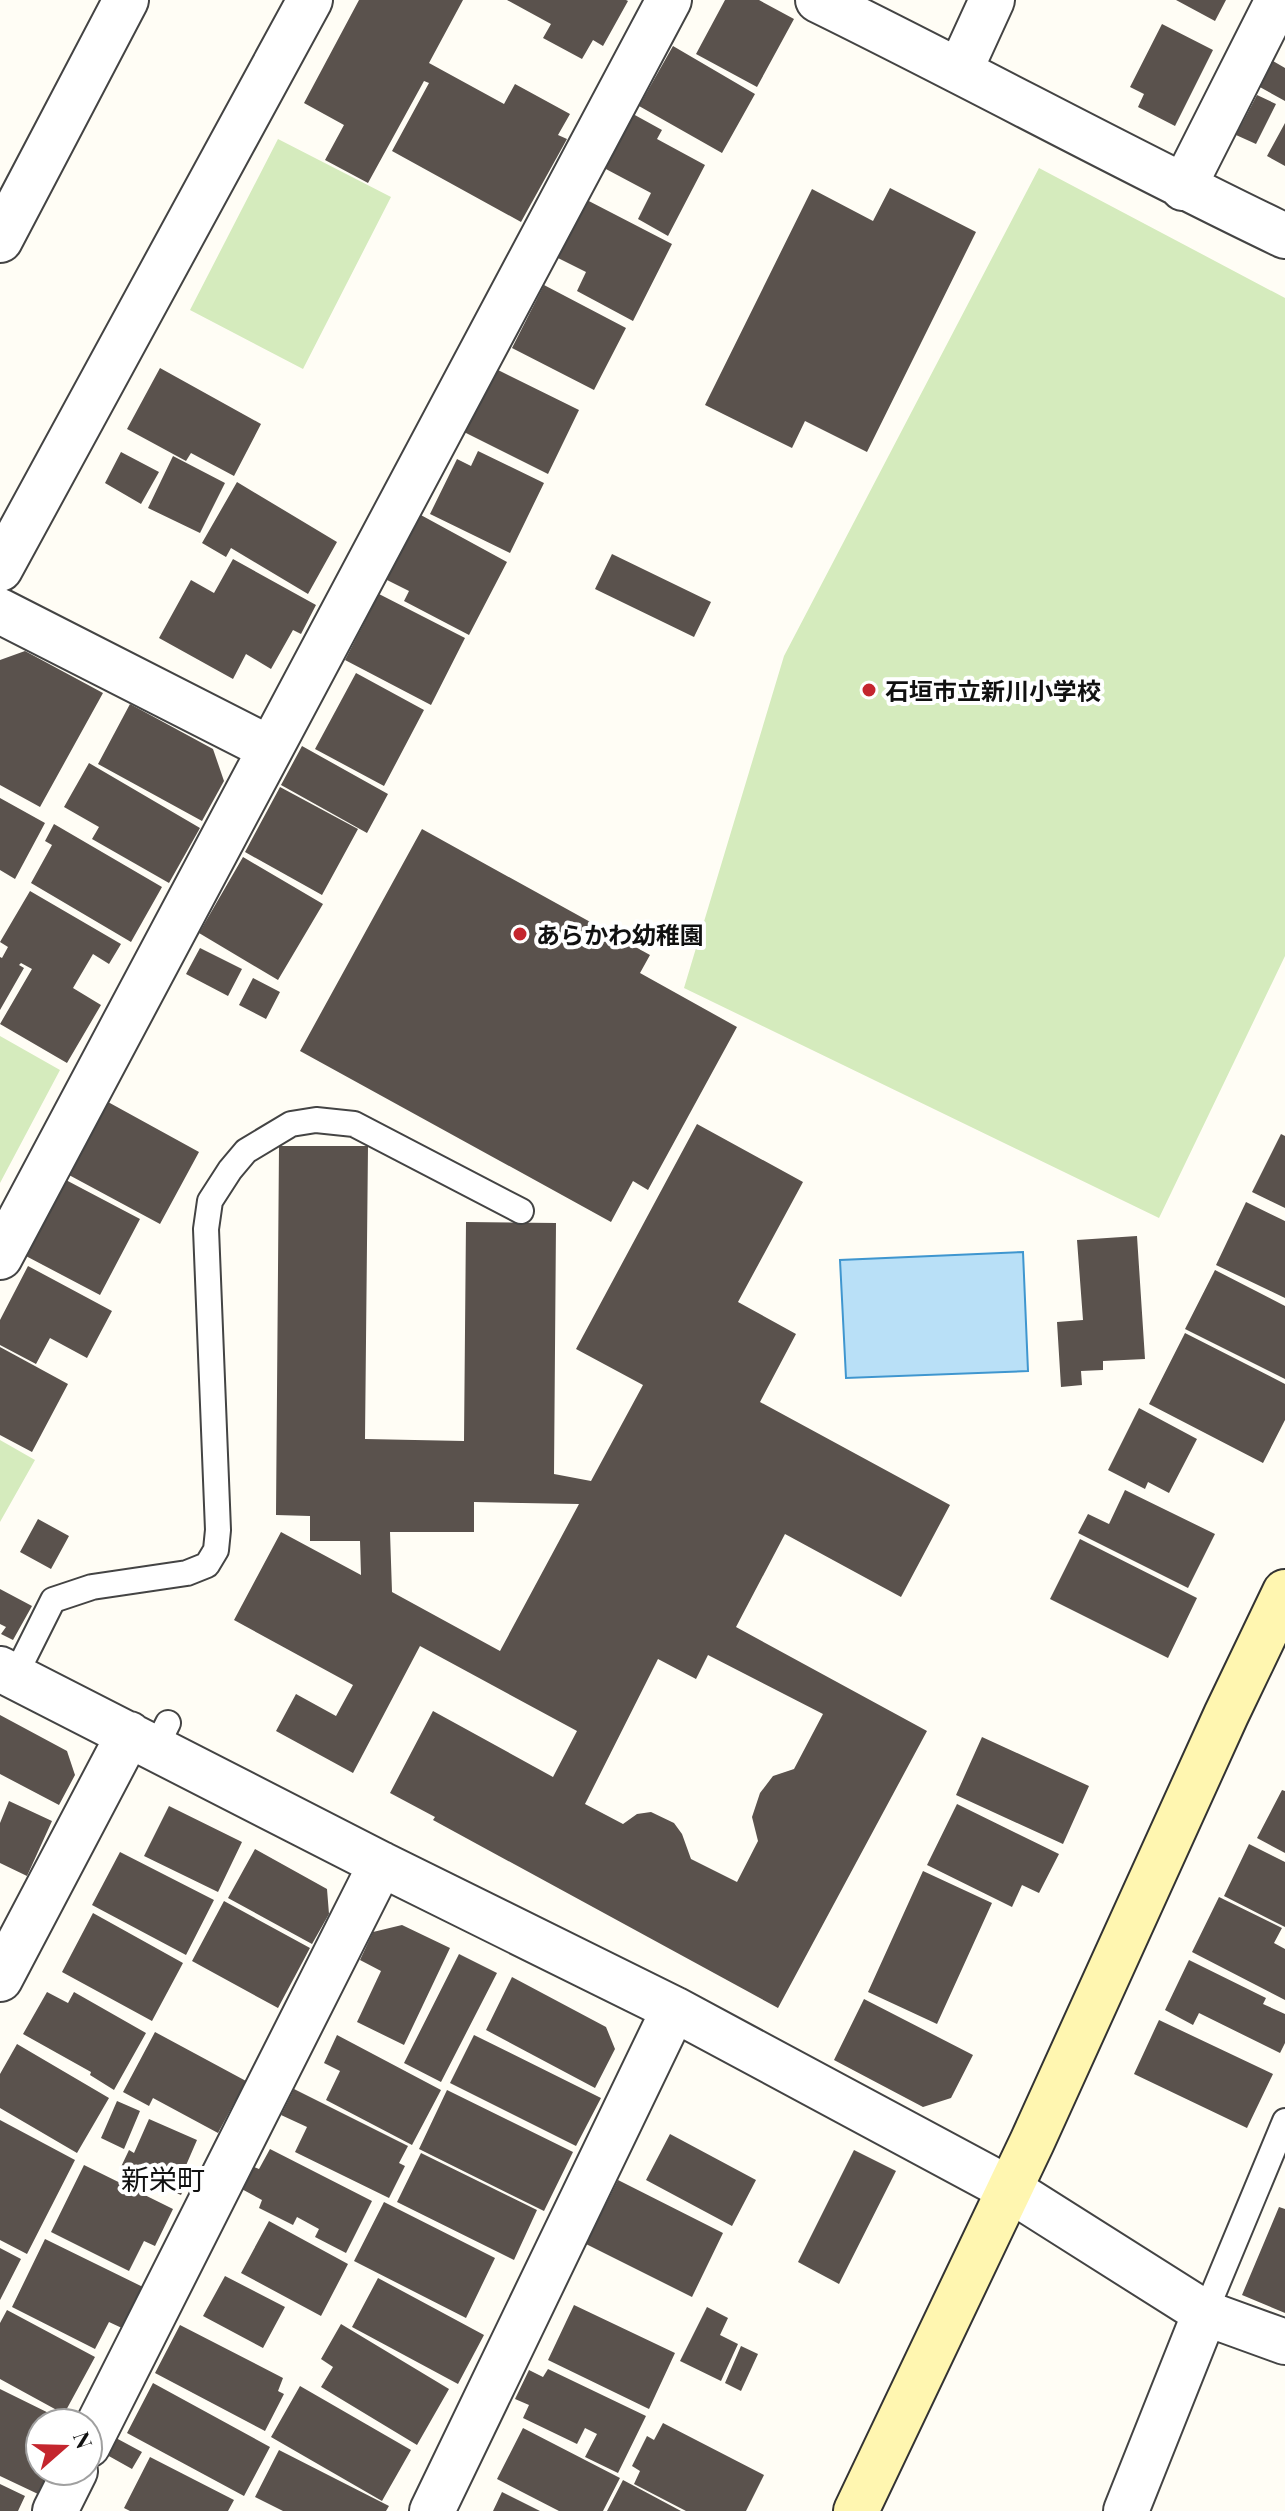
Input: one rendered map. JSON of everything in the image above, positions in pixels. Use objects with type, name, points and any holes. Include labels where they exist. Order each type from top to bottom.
[{"type":"street","points":[[0,240],[126,0]]},
{"type":"street","points":[[0,569],[310,0]]},
{"type":"street","points":[[0,1257],[669,0]]},
{"type":"street","points":[[818,0],[960,70],[1183,188],[1285,236]]},
{"type":"street","points":[[960,70],[992,0]]},
{"type":"street","points":[[1183,188],[1278,0]]},
{"type":"street","points":[[0,611],[269,748]]},
{"type":"street","points":[[856,2511],[1009,2189],[1285,1592]]},
{"type":"street","points":[[8,1672],[151,1735],[381,1864],[674,2009],[1009,2189],[1205,2313],[1285,2342]]},
{"type":"street","points":[[0,1979],[151,1735]]},
{"type":"street","points":[[104,2413],[381,1864]]},
{"type":"street","points":[[432,2511],[674,2009]]},
{"type":"street","points":[[1126,2511],[1205,2313]]},
{"type":"street","points":[[55,2511],[67,2487]]},
{"type":"lane","points":[[8,1672],[53,1600],[92,1587],[187,1573],[207,1565],[216,1550],[218,1530],[206,1229],[210,1201],[246,1151],[291,1124],[316,1120],[354,1124],[521,1211]]},
{"type":"lane","points":[[1205,2313],[1285,2121]]},
{"type":"green space","points":[[278,139],[391,197],[303,369],[190,310]]},
{"type":"green space","points":[[1039,168],[1285,298],[1285,956],[1159,1218],[684,988],[784,656]]},
{"type":"green space","points":[[0,1036],[60,1070],[0,1183]]},
{"type":"green space","points":[[0,1440],[35,1460],[0,1522]]},
{"type":"water","points":[[1023,1252],[1028,1371],[846,1378],[840,1260]]},
{"type":"building","points":[[359,0],[463,0],[429,63],[504,104],[515,84],[570,114],[558,135],[567,139],[521,222],[392,151],[429,83],[424,81],[368,183],[325,160],[344,125],[304,103]]},
{"type":"building","points":[[507,0],[628,1],[603,46],[593,40],[582,59],[543,38],[551,24]]},
{"type":"building","points":[[725,0],[759,0],[794,19],[757,87],[696,54]]},
{"type":"building","points":[[1176,0],[1226,0],[1215,21]]},
{"type":"building","points":[[1162,24],[1213,50],[1175,126],[1138,107],[1144,94],[1130,87]]},
{"type":"building","points":[[673,46],[755,94],[722,153],[639,106]]},
{"type":"building","points":[[1273,61],[1285,68],[1285,101],[1258,86]]},
{"type":"building","points":[[1257,95],[1276,104],[1256,144],[1236,135]]},
{"type":"building","points":[[633,114],[662,130],[657,139],[705,165],[668,236],[638,219],[651,193],[604,168]]},
{"type":"building","points":[[1285,123],[1285,166],[1267,156]]},
{"type":"building","points":[[890,188],[976,232],[867,452],[805,421],[792,448],[705,405],[812,189],[873,221]]},
{"type":"building","points":[[583,198],[672,244],[633,321],[577,291],[586,272],[554,256]]},
{"type":"building","points":[[544,285],[626,328],[594,390],[512,348]]},
{"type":"building","points":[[160,368],[261,424],[234,476],[191,453],[186,461],[127,429]]},
{"type":"building","points":[[494,368],[579,410],[548,474],[462,431]]},
{"type":"building","points":[[478,451],[544,483],[510,553],[430,514],[457,459],[471,466]]},
{"type":"building","points":[[121,452],[159,472],[141,504],[105,483]]},
{"type":"building","points":[[173,456],[225,483],[200,533],[148,508]]},
{"type":"building","points":[[237,482],[337,542],[308,594],[231,548],[226,557],[202,543]]},
{"type":"building","points":[[419,514],[507,562],[469,635],[404,601],[409,591],[385,579]]},
{"type":"building","points":[[612,554],[711,602],[694,637],[595,589]]},
{"type":"building","points":[[233,559],[316,605],[301,634],[293,630],[271,669],[246,654],[233,679],[159,638],[191,580],[214,593]]},
{"type":"building","points":[[379,594],[465,638],[431,705],[345,660]]},
{"type":"building","points":[[25,651],[103,693],[40,807],[0,785],[0,660]]},
{"type":"building","points":[[356,673],[424,710],[384,786],[315,749]]},
{"type":"building","points":[[130,704],[213,749],[224,781],[202,821],[98,764]]},
{"type":"building","points":[[302,746],[388,794],[367,833],[281,785]]},
{"type":"building","points":[[89,763],[200,828],[169,883],[92,839],[99,827],[64,807]]},
{"type":"building","points":[[280,787],[358,829],[322,895],[245,852]]},
{"type":"building","points":[[0,798],[45,823],[15,879],[0,870]]},
{"type":"building","points":[[54,824],[162,887],[131,942],[31,883],[52,845],[45,841]]},
{"type":"building","points":[[422,829],[650,955],[640,973],[737,1027],[648,1190],[633,1181],[611,1222],[300,1051]]},
{"type":"building","points":[[243,857],[323,904],[278,980],[199,933]]},
{"type":"building","points":[[30,891],[121,944],[109,964],[93,954],[73,988],[101,1005],[67,1063],[0,1024],[32,969],[21,963],[19,965],[24,968],[0,1010],[0,957],[8,947],[0,942]]},
{"type":"building","points":[[200,948],[242,969],[228,996],[186,974]]},
{"type":"building","points":[[253,978],[280,992],[266,1019],[239,1005]]},
{"type":"building","points":[[108,1102],[199,1152],[160,1224],[69,1175]]},
{"type":"building","points":[[697,1124],[803,1182],[738,1302],[796,1334],[760,1402],[950,1505],[901,1597],[785,1534],[736,1627],[927,1731],[778,2008],[433,1820],[435,1817],[390,1793],[433,1711],[553,1777],[577,1731],[420,1646],[353,1773],[276,1731],[296,1694],[336,1716],[353,1685],[234,1620],[281,1532],[361,1575],[360,1541],[310,1541],[310,1516],[276,1515],[279,1146],[368,1146],[365,1439],[464,1441],[466,1222],[556,1223],[554,1474],[591,1481],[643,1385],[576,1349]],"holes":[[[474,1502],[579,1504],[500,1651],[392,1592],[390,1532],[474,1532]],[[708,1655],[823,1714],[794,1769],[773,1776],[760,1793],[752,1817],[758,1841],[737,1882],[691,1859],[682,1834],[674,1823],[651,1812],[637,1814],[623,1824],[585,1804],[658,1659],[696,1679]]]},
{"type":"building","points":[[1281,1134],[1285,1136],[1285,1208],[1252,1192]]},
{"type":"building","points":[[64,1179],[140,1219],[100,1295],[24,1255]]},
{"type":"building","points":[[1246,1202],[1285,1221],[1285,1298],[1216,1265]]},
{"type":"building","points":[[1137,1236],[1145,1359],[1103,1361],[1103,1370],[1081,1371],[1082,1385],[1061,1387],[1057,1322],[1083,1320],[1077,1240]]},
{"type":"building","points":[[28,1266],[112,1311],[87,1358],[50,1338],[36,1364],[0,1345],[0,1320]]},
{"type":"building","points":[[1215,1270],[1285,1306],[1285,1379],[1185,1329]]},
{"type":"building","points":[[1185,1333],[1285,1384],[1285,1420],[1263,1463],[1149,1404]]},
{"type":"building","points":[[0,1347],[68,1384],[32,1452],[0,1435]]},
{"type":"building","points":[[1139,1408],[1197,1439],[1169,1493],[1148,1482],[1145,1489],[1108,1470]]},
{"type":"building","points":[[1125,1490],[1215,1534],[1188,1588],[1078,1533],[1088,1514],[1109,1524]]},
{"type":"building","points":[[38,1519],[69,1536],[51,1569],[20,1552]]},
{"type":"building","points":[[1080,1539],[1197,1598],[1168,1658],[1050,1599]]},
{"type":"building","points":[[0,1589],[32,1606],[13,1640],[1,1634],[6,1627],[0,1624]]},
{"type":"building","points":[[0,1715],[67,1751],[75,1775],[59,1805],[0,1774]]},
{"type":"building","points":[[982,1737],[1089,1786],[1063,1844],[956,1795]]},
{"type":"building","points":[[1282,1790],[1285,1791],[1285,1853],[1257,1838]]},
{"type":"building","points":[[9,1801],[52,1821],[27,1876],[0,1863],[0,1823]]},
{"type":"building","points":[[957,1804],[1059,1854],[1039,1893],[1022,1885],[1012,1907],[927,1865]]},
{"type":"building","points":[[169,1806],[242,1842],[218,1892],[144,1856]]},
{"type":"building","points":[[1249,1844],[1285,1862],[1285,1927],[1224,1896]]},
{"type":"building","points":[[255,1849],[327,1889],[329,1914],[312,1944],[228,1898]]},
{"type":"building","points":[[120,1852],[214,1900],[186,1955],[92,1905]]},
{"type":"building","points":[[923,1871],[992,1903],[937,2024],[868,1992]]},
{"type":"building","points":[[1219,1897],[1282,1928],[1274,1943],[1285,1949],[1285,2000],[1192,1952]]},
{"type":"building","points":[[224,1901],[310,1948],[278,2008],[192,1961]]},
{"type":"building","points":[[93,1913],[183,1963],[152,2021],[62,1972]]},
{"type":"building","points":[[402,1925],[450,1948],[404,2045],[357,2022],[381,1971],[360,1960],[373,1932]]},
{"type":"building","points":[[459,1954],[497,1973],[441,2082],[404,2063]]},
{"type":"building","points":[[1189,1960],[1266,1998],[1263,2004],[1285,2014],[1285,2043],[1280,2053],[1199,2013],[1193,2025],[1165,2010]]},
{"type":"building","points":[[512,1977],[606,2027],[615,2049],[595,2088],[486,2030]]},
{"type":"building","points":[[47,1992],[68,2003],[74,1992],[146,2033],[114,2090],[90,2075],[91,2072],[23,2034]]},
{"type":"building","points":[[864,1999],[973,2055],[951,2098],[923,2107],[834,2060]]},
{"type":"building","points":[[1159,2020],[1273,2074],[1247,2128],[1134,2074]]},
{"type":"building","points":[[155,2032],[246,2081],[218,2133],[153,2098],[149,2106],[123,2092]]},
{"type":"building","points":[[337,2035],[441,2090],[412,2145],[326,2100],[340,2071],[324,2063]]},
{"type":"building","points":[[474,2035],[601,2098],[576,2146],[450,2083]]},
{"type":"building","points":[[17,2044],[109,2098],[77,2153],[0,2108],[0,2074]]},
{"type":"building","points":[[294,2089],[408,2146],[399,2163],[405,2166],[389,2198],[295,2152],[307,2127],[281,2115]]},
{"type":"building","points":[[447,2090],[573,2152],[544,2211],[419,2149]]},
{"type":"building","points":[[117,2101],[140,2111],[124,2149],[101,2138]]},
{"type":"building","points":[[149,2119],[197,2140],[184,2170],[191,2173],[181,2195],[120,2169],[129,2150],[134,2153]]},
{"type":"building","points":[[0,2120],[75,2160],[27,2254],[0,2240]]},
{"type":"building","points":[[670,2134],[756,2180],[732,2226],[646,2180]]},
{"type":"building","points":[[270,2149],[372,2201],[346,2253],[315,2237],[319,2229],[297,2217],[293,2225],[259,2208],[262,2200],[238,2187],[249,2165],[259,2169]]},
{"type":"building","points":[[854,2150],[896,2171],[839,2284],[798,2262]]},
{"type":"building","points":[[421,2153],[537,2210],[514,2260],[397,2202]]},
{"type":"building","points":[[84,2165],[173,2209],[155,2246],[144,2241],[129,2271],[51,2232]]},
{"type":"building","points":[[618,2180],[723,2233],[692,2297],[586,2244]]},
{"type":"building","points":[[384,2202],[495,2258],[466,2318],[354,2261]]},
{"type":"building","points":[[1279,2207],[1285,2209],[1285,2313],[1242,2295]]},
{"type":"building","points":[[269,2221],[348,2264],[321,2316],[241,2273]]},
{"type":"building","points":[[45,2239],[145,2288],[124,2329],[109,2322],[95,2349],[12,2307]]},
{"type":"building","points":[[0,2248],[21,2259],[0,2300]]},
{"type":"building","points":[[225,2276],[285,2307],[263,2348],[203,2316]]},
{"type":"building","points":[[378,2278],[484,2335],[458,2384],[352,2327]]},
{"type":"building","points":[[574,2305],[675,2353],[649,2409],[548,2360]]},
{"type":"building","points":[[707,2307],[728,2318],[720,2335],[738,2344],[721,2381],[680,2361]]},
{"type":"building","points":[[7,2310],[95,2357],[68,2407],[51,2407],[0,2379],[0,2323]]},
{"type":"building","points":[[341,2324],[449,2389],[417,2445],[321,2387],[333,2367],[321,2359]]},
{"type":"building","points":[[180,2325],[283,2378],[278,2391],[284,2394],[265,2431],[155,2373]]},
{"type":"building","points":[[741,2346],[758,2354],[741,2391],[725,2383]]},
{"type":"building","points":[[548,2369],[646,2416],[618,2473],[585,2457],[597,2434],[585,2428],[577,2444],[523,2418],[529,2405],[515,2399],[529,2370],[543,2377]]},
{"type":"building","points":[[153,2383],[270,2447],[244,2496],[127,2433]]},
{"type":"building","points":[[300,2386],[411,2450],[382,2501],[271,2437]]},
{"type":"building","points":[[0,2389],[37,2407],[24,2407],[24,2487],[41,2487],[38,2494],[0,2476]]},
{"type":"building","points":[[663,2423],[764,2475],[746,2511],[686,2511],[634,2484],[640,2471],[632,2466],[647,2436],[654,2440]]},
{"type":"building","points":[[523,2428],[620,2478],[603,2511],[559,2511],[497,2479]]},
{"type":"building","points":[[116,2438],[142,2452],[132,2469],[107,2455]]},
{"type":"building","points":[[279,2450],[389,2506],[386,2511],[283,2511],[255,2497]]},
{"type":"building","points":[[150,2457],[234,2500],[228,2511],[130,2511],[124,2508]]},
{"type":"building","points":[[623,2480],[681,2511],[607,2511]]},
{"type":"building","points":[[0,2484],[25,2496],[18,2511],[0,2511]]},
{"type":"building","points":[[502,2492],[540,2511],[493,2511]]},
{"type":"place","name":"石垣市立新川小学校","points":[[869,690]]},
{"type":"place","name":"あらかわ幼稚園","points":[[520,934]]},
{"type":"district","name":"新栄町","points":[[163,2178]]}]
